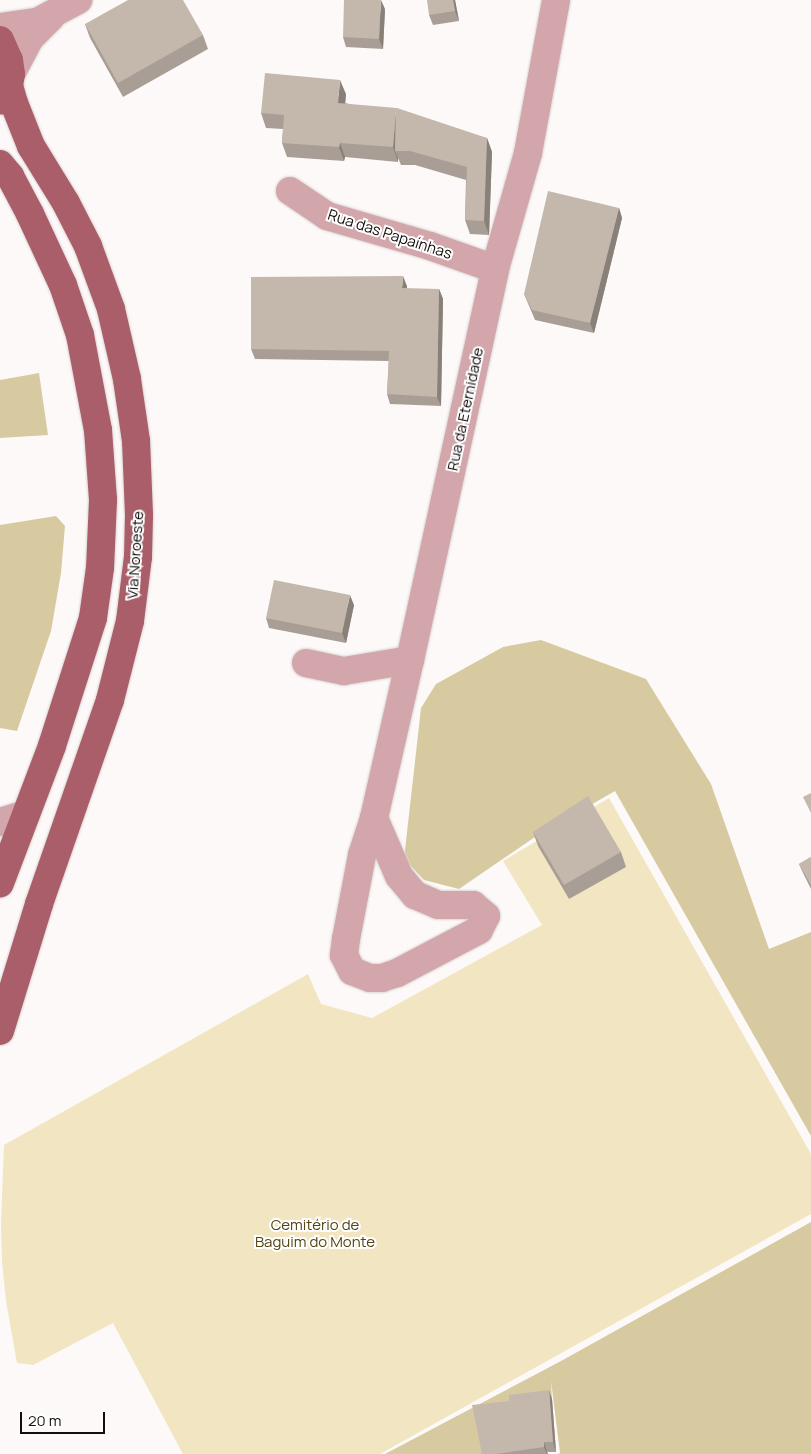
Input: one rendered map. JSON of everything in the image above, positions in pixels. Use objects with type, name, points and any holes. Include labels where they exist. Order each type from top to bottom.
[{"type":"main road","name":"Via Noroeste","points":[[0,40],[9,60],[7,88],[31,146],[66,203],[88,246],[111,309],[127,379],[136,441],[139,532],[138,557],[130,620],[110,700],[38,904],[0,1031]]},
{"type":"main road","points":[[0,164],[10,176],[30,214],[63,286],[80,335],[98,430],[103,500],[100,568],[93,618],[71,691],[0,884]]},
{"type":"street","points":[[0,28],[37,22],[78,0]]},
{"type":"street","name":"Rua da Eternidade","points":[[374,818],[399,876],[415,895],[438,905],[474,905],[486,916],[479,930],[397,973],[382,978],[370,978],[352,971],[344,955],[362,855],[374,818],[410,660],[495,269],[528,153],[556,0]]},
{"type":"street","points":[[7,88],[30,38],[54,14]]},
{"type":"street","name":"Rua das Papaínhas","points":[[290,191],[327,216],[430,246],[495,269]]},
{"type":"street","points":[[306,663],[344,671],[410,660]]},
{"type":"street","points":[[0,822],[26,814]]},
{"type":"green space","name":"Cemitério de Baguim do Monte","points":[[609,798],[811,1154],[811,1214],[380,1454],[183,1454],[113,1323],[33,1365],[17,1363],[6,1301],[2,1261],[1,1224],[4,1145],[308,974],[321,1004],[372,1018],[542,925],[503,861]]},
{"type":"shaded area","points":[[39,373],[48,435],[0,438],[0,380]]},
{"type":"shaded area","points":[[56,516],[65,526],[61,573],[51,631],[17,731],[0,728],[0,525]]},
{"type":"shaded area","points":[[541,640],[646,679],[711,784],[769,949],[811,932],[811,1136],[615,791],[532,839],[459,889],[424,880],[404,859],[421,708],[436,684],[503,647]]},
{"type":"shaded area","points":[[811,1222],[811,1454],[558,1454],[560,1453],[551,1381],[552,1399],[484,1454],[385,1454],[561,1361]]},
{"type":"building","points":[[128,0],[183,0],[203,35],[118,83],[85,24]]},
{"type":"building","points":[[344,0],[381,0],[379,39],[343,37]]},
{"type":"building","points":[[427,0],[453,0],[455,11],[429,15]]},
{"type":"building","points":[[265,73],[340,80],[338,103],[397,108],[487,138],[484,221],[465,220],[467,167],[410,151],[395,151],[396,111],[393,147],[340,143],[339,147],[282,143],[284,115],[261,113]]},
{"type":"building","points":[[548,191],[619,208],[590,323],[532,310],[524,294]]},
{"type":"building","points":[[403,276],[402,288],[439,289],[437,397],[387,394],[389,351],[251,349],[251,277]]},
{"type":"building","points":[[274,580],[350,595],[342,633],[266,618]]},
{"type":"building","points":[[811,793],[811,813],[803,797]]},
{"type":"building","points":[[588,796],[621,852],[564,885],[533,832]]},
{"type":"building","points":[[811,857],[811,885],[799,864]]},
{"type":"building","points":[[549,1390],[553,1442],[544,1442],[544,1447],[496,1454],[482,1454],[472,1405],[509,1401],[509,1395]]}]
